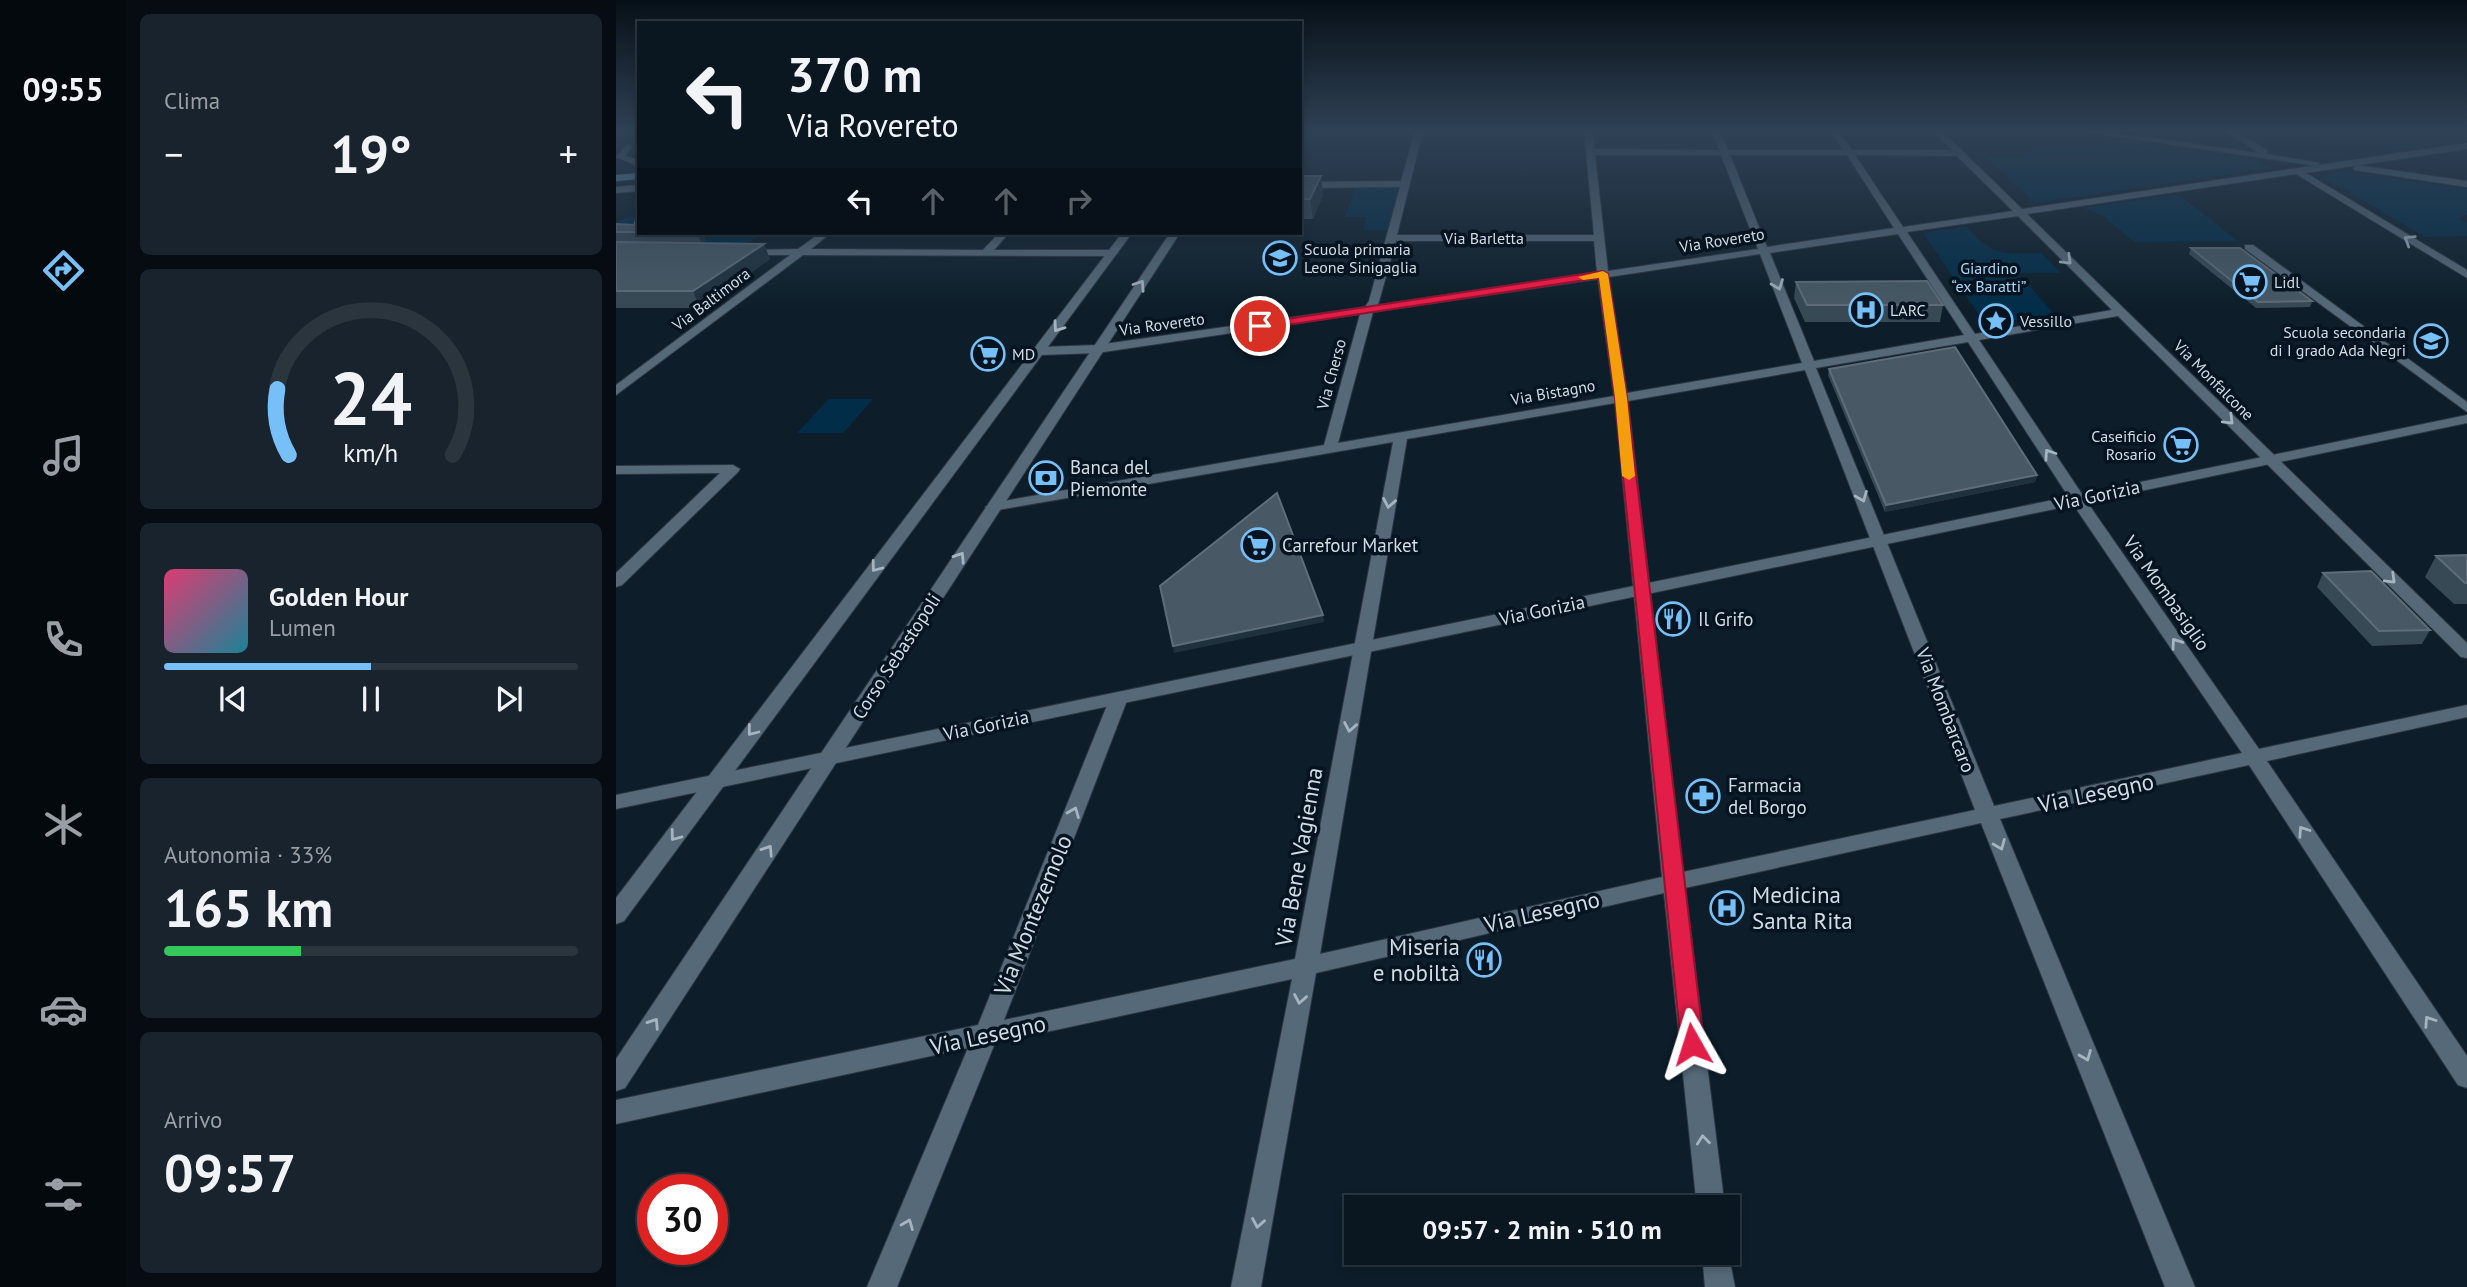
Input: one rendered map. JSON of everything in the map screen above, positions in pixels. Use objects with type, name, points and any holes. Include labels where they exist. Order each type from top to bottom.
[{"type":"street","points":[[1370,309],[1376,301],[1404,191]]},
{"type":"street","points":[[1596,191],[1710,1195]]},
{"type":"street","name":"Via Mombarcaro","points":[[1740,191],[1988,816],[2180,1287]]},
{"type":"street","name":"Via Mombasiglio","points":[[1874,191],[2467,1077]]},
{"type":"street","name":"Via Monfalcone","points":[[1998,191],[2467,653]]},
{"type":"street","name":"Via Rovereto","points":[[1041,351],[1097,349],[2160,191]]},
{"type":"street","points":[[2329,191],[2467,275]]},
{"type":"street","name":"Via Baltimora","points":[[616,391],[823,235]]},
{"type":"street","points":[[985,253],[1002,235]]},
{"type":"street","points":[[616,915],[1126,235]]},
{"type":"street","name":"Corso Sebastopoli","points":[[616,1080],[1174,235]]},
{"type":"street","name":"Via Barletta","points":[[1393,238],[1601,238]]},
{"type":"street","points":[[2249,247],[2467,408]]},
{"type":"street","points":[[733,253],[1113,253]]},
{"type":"street","name":"Via Cherso","points":[[1330,449],[1364,317],[1370,309]]},
{"type":"street","name":"Via Bistagno","points":[[992,507],[2120,312]]},
{"type":"street","name":"Via Gorizia","points":[[616,802],[2467,419]]},
{"type":"street","name":"Via Bene Vagienna","points":[[1246,1287],[1401,436]]},
{"type":"street","points":[[616,470],[733,469],[616,582]]},
{"type":"street","name":"Via Montezemolo","points":[[882,1287],[986,1035],[1119,698]]},
{"type":"street","name":"Via Lesegno","points":[[616,1112],[1306,966],[1675,882],[2467,711]]},
{"type":"street","points":[[1717,1265],[1720,1287]]},
{"type":"green space","points":[[1354,191],[1399,191],[1388,230],[1363,230],[1366,217],[1345,217]]},
{"type":"green space","points":[[2022,191],[2116,191],[2035,203]]},
{"type":"green space","points":[[2347,191],[2467,191],[2467,215],[2459,218],[2467,223],[2467,236],[2426,237]]},
{"type":"green space","points":[[2178,194],[2238,241],[2134,242],[2105,217],[2084,208]]},
{"type":"green space","points":[[637,216],[637,235],[760,235],[740,248],[616,248],[616,223],[624,218]]},
{"type":"green space","name":"Giardino “ex Baratti”","points":[[1967,227],[1984,244],[2000,252],[2041,253],[2061,273],[2018,273],[2054,314],[1986,325],[1923,233]]},
{"type":"green space","points":[[829,399],[873,399],[843,433],[797,433]]},
{"type":"building","points":[[1302,191],[1314,191],[1310,199],[1302,199]]},
{"type":"building","points":[[637,217],[637,232],[616,232],[616,224],[634,225]]},
{"type":"building","points":[[616,242],[764,244],[693,291],[616,291]]},
{"type":"building","name":"Lidl","points":[[2191,248],[2240,248],[2312,301],[2258,302]]},
{"type":"building","points":[[1927,281],[1943,305],[1807,305],[1796,282]]},
{"type":"building","points":[[1955,347],[2037,475],[1886,505],[1829,369]]},
{"type":"building","name":"Carrefour Market","points":[[1277,493],[1323,615],[1173,646],[1160,586]]},
{"type":"building","points":[[2467,555],[2467,583],[2436,556]]},
{"type":"building","points":[[2371,571],[2430,630],[2379,631],[2323,573]]},
{"type":"slow traffic","points":[[1583,277],[1603,274],[1629,476]]},
{"type":"place","name":"Scuola primaria Leone Sinigaglia","points":[[1280,258]]},
{"type":"place","name":"Lidl","points":[[2250,282]]},
{"type":"place","name":"LARC","points":[[1866,310]]},
{"type":"place","name":"Vessillo","points":[[1996,321]]},
{"type":"place","name":"Scuola secondaria di I grado Ada Negri","points":[[2431,341]]},
{"type":"place","name":"MD","points":[[988,354]]},
{"type":"place","name":"Caseificio Rosario","points":[[2181,445]]},
{"type":"place","name":"Banca del Piemonte","points":[[1046,478]]},
{"type":"place","name":"Carrefour Market","points":[[1258,545]]},
{"type":"place","name":"Il Grifo","points":[[1673,619]]},
{"type":"place","name":"Farmacia del Borgo","points":[[1703,796]]},
{"type":"place","name":"Medicina Santa Rita","points":[[1727,908]]},
{"type":"place","name":"Miseria e nobiltà","points":[[1484,960]]},
{"type":"route","points":[[1260,326],[1603,274],[1621,398],[1692,1044]]}]
